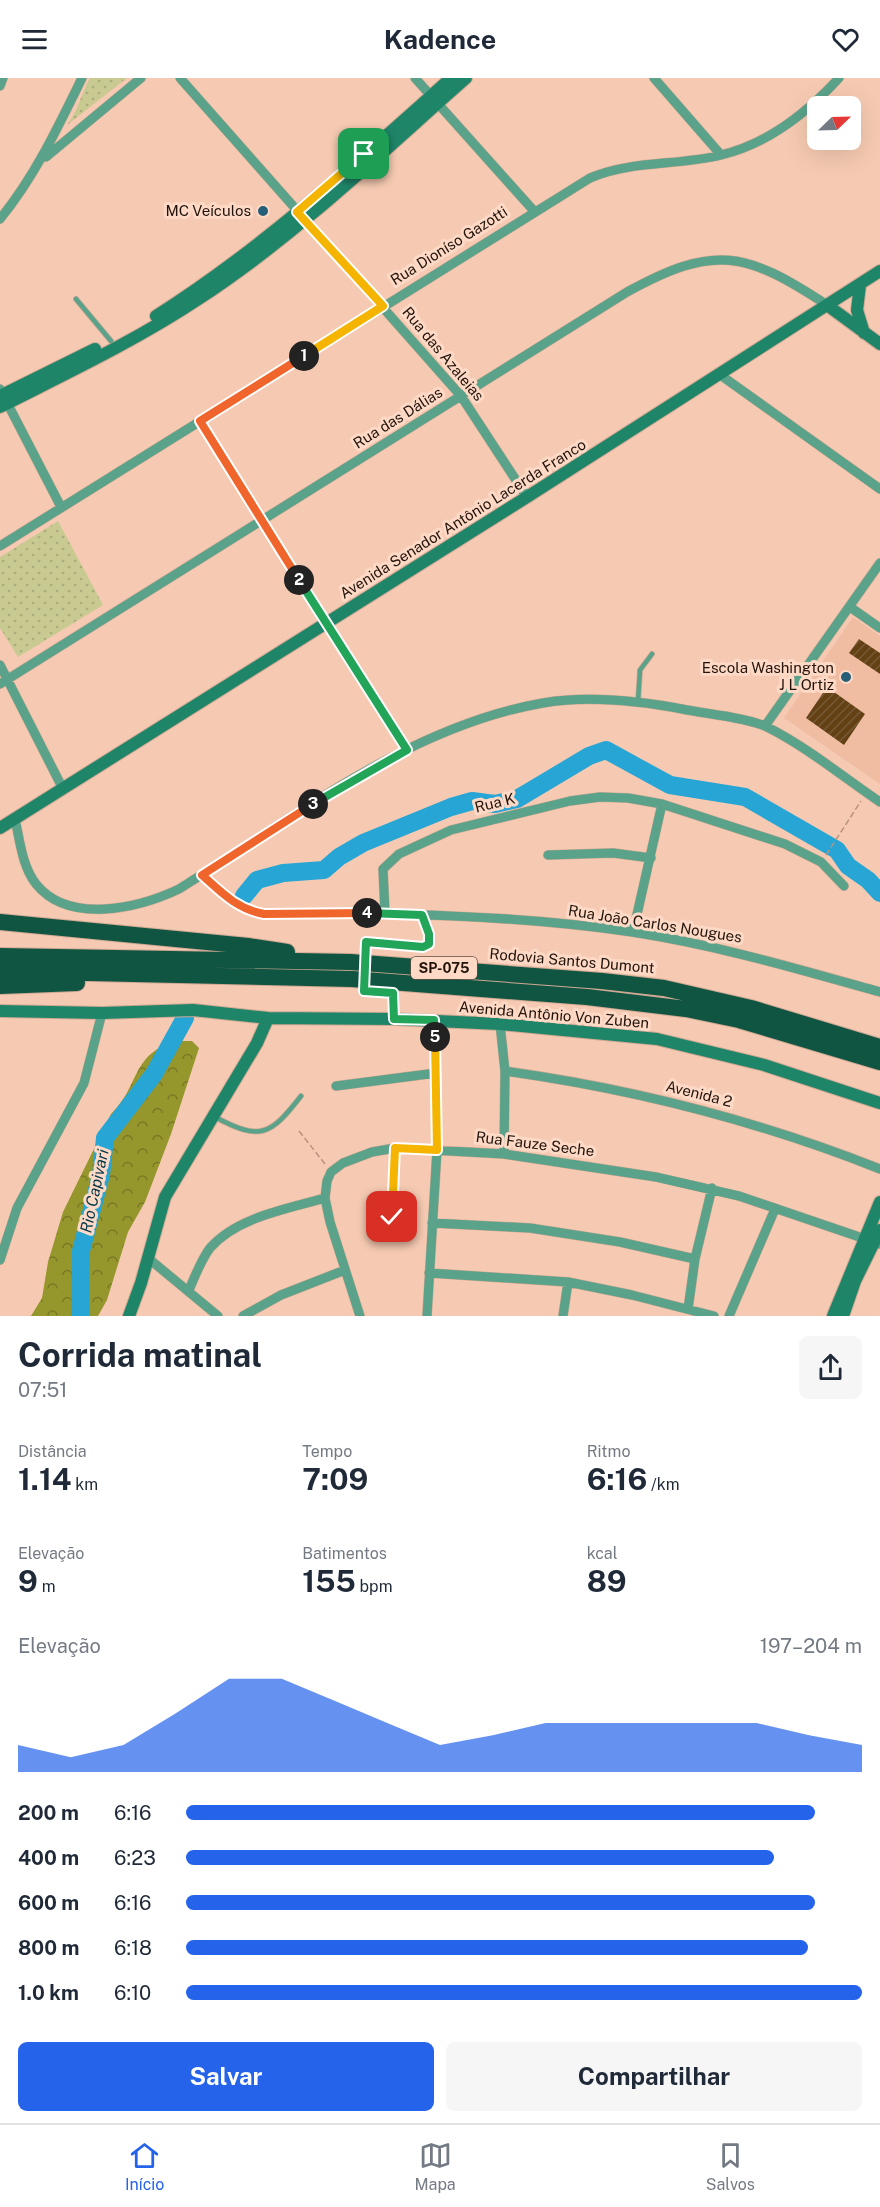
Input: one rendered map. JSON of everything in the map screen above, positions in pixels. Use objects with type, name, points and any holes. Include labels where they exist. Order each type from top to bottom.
[{"type":"highway","points":[[0,922],[248,946],[350,962]]},
{"type":"highway","name":"Rodovia Santos Dumont","points":[[0,956],[350,962],[431,966],[664,988],[751,1008],[880,1047]]},
{"type":"highway","name":"SP-075","points":[[0,971],[352,979],[476,987],[686,1009],[765,1026],[880,1062]]},
{"type":"highway","points":[[0,987],[104,982],[180,974]]},
{"type":"street","points":[[0,86],[3,78]]},
{"type":"street","points":[[0,219],[39,163],[82,78]]},
{"type":"street","points":[[39,163],[141,78]]},
{"type":"street","name":"Rua das Azaleias","points":[[180,78],[461,396],[527,497]]},
{"type":"street","points":[[415,78],[534,211]]},
{"type":"street","points":[[434,100],[451,78]]},
{"type":"street","points":[[2,398],[179,312],[218,286],[434,100],[466,78]]},
{"type":"street","points":[[654,78],[721,155]]},
{"type":"street","name":"Rua Dioníso Gazotti","points":[[0,546],[534,211],[600,174],[624,168],[721,155],[763,138],[785,126],[818,100],[839,78]]},
{"type":"street","points":[[2,398],[148,321],[301,216]]},
{"type":"street","name":"Rua das Dálias","points":[[4,682],[662,272],[688,262],[728,261],[762,267],[789,280],[827,305]]},
{"type":"street","name":"Avenida Senador Antônio Lacerda Franco","points":[[0,828],[527,497],[880,271]]},
{"type":"street","points":[[860,285],[857,310],[864,333]]},
{"type":"street","points":[[827,305],[880,344]]},
{"type":"street","points":[[719,374],[880,489]]},
{"type":"street","points":[[2,398],[61,507]]},
{"type":"street","points":[[200,421],[407,750]]},
{"type":"street","points":[[765,726],[880,563]]},
{"type":"street","points":[[850,607],[880,628]]},
{"type":"street","points":[[0,665],[4,682],[63,789]]},
{"type":"street","points":[[15,819],[25,864],[36,884],[52,899],[89,908],[129,907],[158,899],[202,875],[304,809],[407,750],[469,723],[513,709],[582,700],[638,702],[765,726],[880,802]]},
{"type":"street","name":"Rua K","points":[[385,913],[382,878],[388,863],[399,854],[451,830],[600,796],[662,804],[805,852],[821,862],[844,886]]},
{"type":"street","points":[[633,932],[662,804]]},
{"type":"street","points":[[548,855],[612,853],[651,858]]},
{"type":"street","points":[[202,875],[235,904],[249,911],[264,914],[385,913]]},
{"type":"street","name":"Rua João Carlos Nougues","points":[[385,913],[563,924],[633,932],[738,952],[880,992]]},
{"type":"street","name":"Avenida Antônio Von Zuben","points":[[0,1011],[102,1013],[194,1010],[268,1018],[434,1020],[657,1039],[764,1065],[880,1103]]},
{"type":"street","points":[[0,1260],[16,1208],[84,1083],[102,1013]]},
{"type":"street","points":[[129,1316],[165,1197],[257,1043],[268,1018]]},
{"type":"street","points":[[427,1316],[437,1150],[434,1020]]},
{"type":"street","points":[[500,1024],[505,1071],[504,1154]]},
{"type":"street","name":"Avenida 2","points":[[505,1071],[549,1077],[716,1112],[880,1169]]},
{"type":"street","points":[[336,1086],[436,1073]]},
{"type":"street","name":"Rua Fauze Seche","points":[[331,1172],[354,1158],[395,1148],[504,1154],[588,1165],[712,1188],[873,1242]]},
{"type":"street","points":[[331,1172],[325,1198],[360,1316]]},
{"type":"street","points":[[688,1309],[695,1259],[712,1188]]},
{"type":"street","points":[[189,1290],[210,1248],[225,1234],[250,1221],[325,1198]]},
{"type":"street","points":[[843,1316],[855,1281],[873,1242],[880,1202]]},
{"type":"street","points":[[729,1316],[775,1209]]},
{"type":"street","points":[[432,1223],[530,1228],[620,1242],[695,1259]]},
{"type":"street","points":[[833,1316],[880,1230]]},
{"type":"street","points":[[148,1258],[218,1316]]},
{"type":"street","points":[[243,1316],[281,1295],[345,1270]]},
{"type":"street","points":[[429,1273],[568,1282],[714,1316]]},
{"type":"street","points":[[563,1316],[568,1282]]},
{"type":"lane","points":[[76,299],[111,341]]},
{"type":"lane","points":[[638,702],[640,670],[652,654]]},
{"type":"lane","points":[[212,1116],[246,1132],[259,1133],[285,1116],[301,1096]]},
{"type":"lane","points":[[392,1217],[395,1148]]},
{"type":"path","points":[[829,850],[866,793]]},
{"type":"path","points":[[374,992],[364,991],[366,942],[423,947],[429,944],[429,934],[422,915]]},
{"type":"path","points":[[393,993],[394,1019]]},
{"type":"path","points":[[299,1131],[331,1172]]},
{"type":"shaded area","name":"Escola Washington J L Ortiz","points":[[853,617],[880,636],[880,784],[784,718]]},
{"type":"green space","points":[[90,78],[127,78],[67,125],[74,114]]},
{"type":"green space","points":[[58,521],[103,605],[18,657],[0,628],[0,557]]},
{"type":"green space","points":[[177,1041],[192,1041],[199,1048],[171,1134],[145,1202],[128,1232],[107,1300],[98,1316],[31,1316],[42,1298],[48,1262],[63,1212],[111,1114],[121,1103],[143,1062],[162,1047]]},
{"type":"building","points":[[859,639],[880,653],[880,674],[849,653]]},
{"type":"building","points":[[827,687],[865,714],[844,745],[806,718]]},
{"type":"waterway","points":[[244,896],[257,880],[283,873],[324,870],[339,857],[363,843],[451,807],[472,801],[495,804],[517,799],[589,756],[606,750],[670,785],[745,797],[837,850],[848,866],[868,880],[880,893]]},
{"type":"waterway","name":"Rio Capivari","points":[[80,1316],[81,1251],[101,1175],[105,1138],[154,1074],[185,1018]]},
{"type":"place","name":"MC Veículos","points":[[263,211]]},
{"type":"place","name":"Escola Washington J L Ortiz","points":[[846,677]]},
{"type":"route","points":[[364,154],[297,212],[383,306],[200,421],[407,750],[304,809],[202,875],[235,904],[249,911],[264,914],[422,915],[429,934],[429,944],[423,947],[366,942],[364,991],[393,993],[394,1019],[434,1020],[437,1150],[395,1148],[392,1217]]}]
